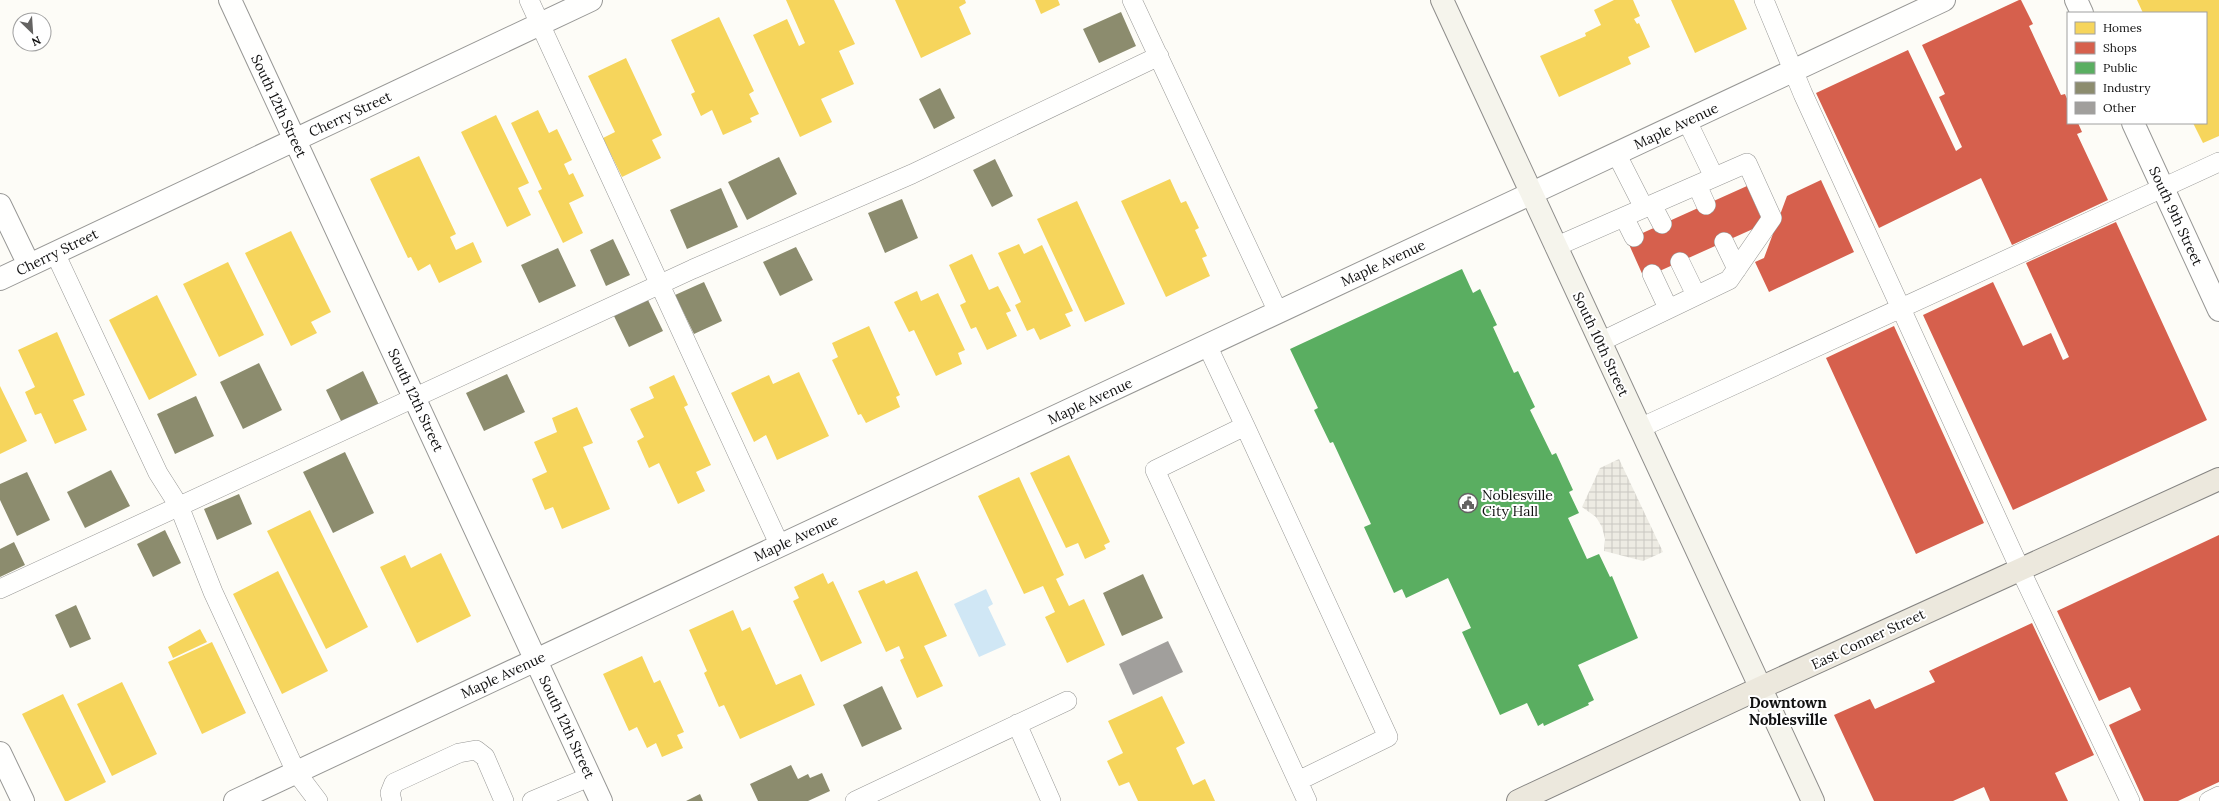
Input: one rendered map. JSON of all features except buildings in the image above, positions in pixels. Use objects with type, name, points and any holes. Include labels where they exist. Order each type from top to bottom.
[{"type":"main road","name":"South 10th Street","points":[[1442,0],[1813,801]]},
{"type":"main road","name":"East Conner Street","points":[[1518,801],[1760,688],[2219,479]]},
{"type":"street","name":"South 12th Street","points":[[230,0],[601,801]]},
{"type":"street","name":"Cherry Street","points":[[0,279],[591,0]]},
{"type":"street","name":"Maple Avenue","points":[[235,801],[1944,0]]},
{"type":"street","points":[[2076,0],[2082,12]]},
{"type":"street","name":"South 9th Street","points":[[2133,124],[2219,310]]},
{"type":"street","points":[[0,205],[29,265]]},
{"type":"street","points":[[0,753],[23,801]]},
{"type":"lane","points":[[529,0],[659,286],[780,546]]},
{"type":"lane","points":[[1132,0],[1278,312]]},
{"type":"lane","points":[[1764,0],[1793,71],[2020,570],[2130,801]]},
{"type":"lane","points":[[0,589],[659,286],[912,174],[1159,56]]},
{"type":"lane","points":[[1687,121],[1714,178]]},
{"type":"lane","points":[[1616,153],[1648,206],[1662,224]]},
{"type":"lane","points":[[1640,428],[2162,186],[2219,162]]},
{"type":"lane","points":[[1556,247],[1747,163],[1772,218],[1729,280],[1600,342]]},
{"type":"lane","points":[[1697,185],[1706,204]]},
{"type":"lane","points":[[1624,217],[1634,237]]},
{"type":"lane","points":[[1724,242],[1737,269]]},
{"type":"lane","points":[[55,253],[158,473],[178,506],[213,592],[296,772],[318,801]]},
{"type":"lane","points":[[1680,262],[1696,295]]},
{"type":"lane","points":[[1652,274],[1668,308]]},
{"type":"lane","points":[[1207,346],[1388,737],[1298,781]]},
{"type":"lane","points":[[1245,426],[1154,470],[1307,801]]},
{"type":"lane","points":[[855,801],[1067,701]]},
{"type":"lane","points":[[1017,724],[1051,801]]},
{"type":"lane","points":[[392,801],[390,793],[394,783],[459,753],[476,750],[485,757],[504,801]]},
{"type":"lane","points":[[532,801],[590,777]]},
{"type":"lane","points":[[2209,801],[2219,796]]},
{"type":"shaded area","points":[[1619,459],[1663,552],[1643,561],[1604,551],[1605,539],[1602,527],[1596,517],[1582,507],[1600,468]]},
{"type":"water","points":[[986,589],[993,604],[988,607],[1006,645],[979,657],[954,604]]},
{"type":"place","name":"Noblesville City Hall","points":[[1468,503]]},
{"type":"district","name":"Downtown Noblesville","points":[[1788,712]]}]
